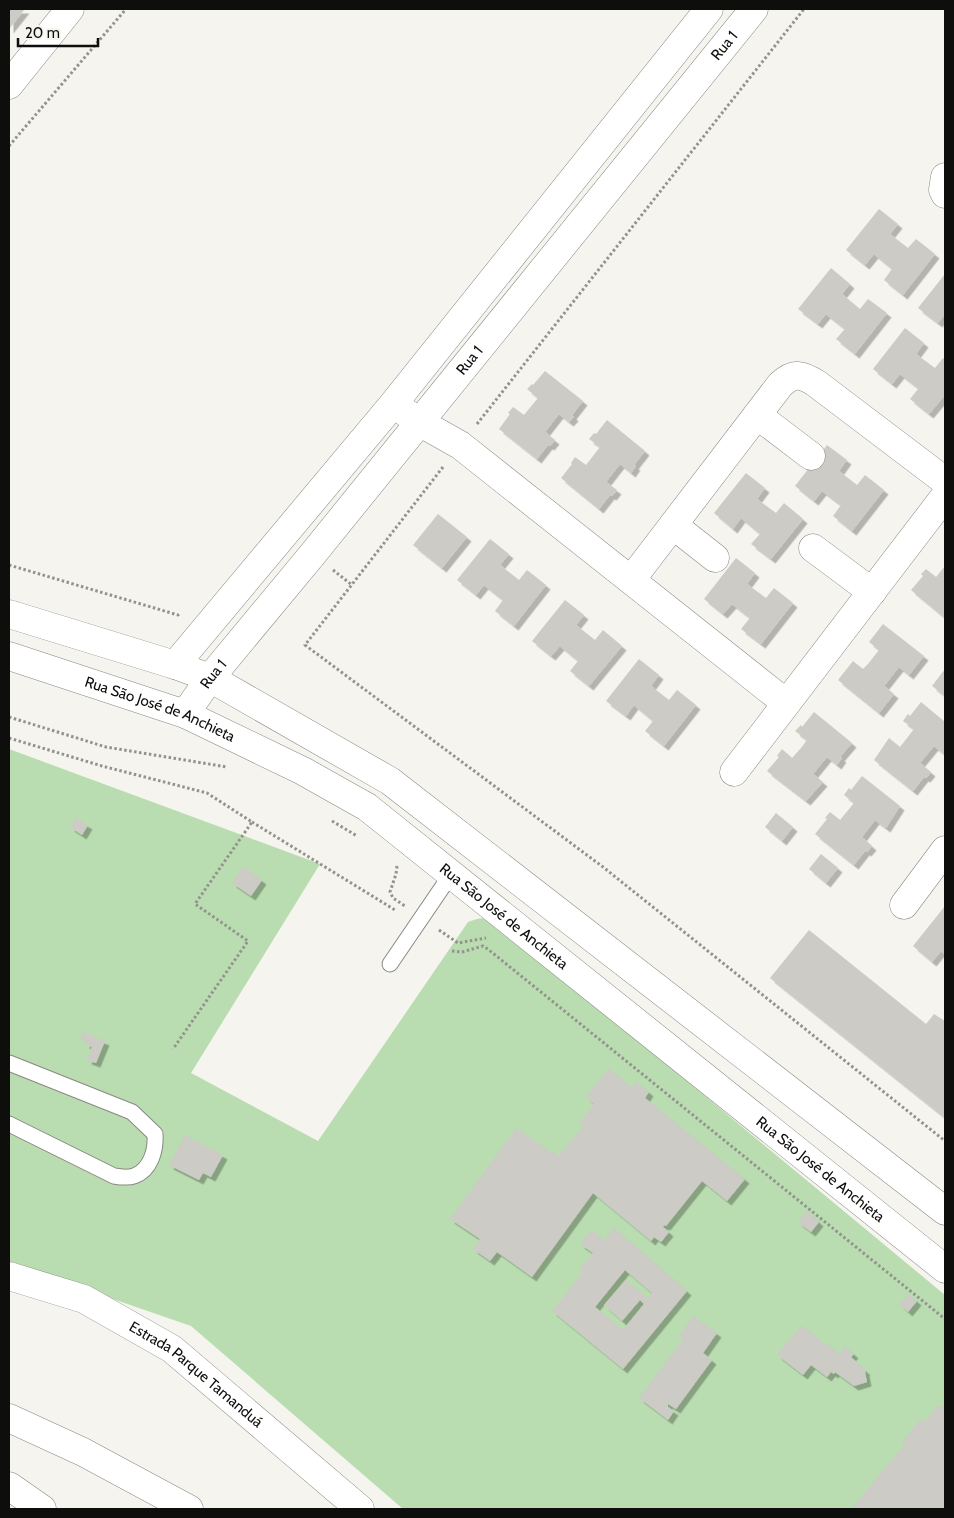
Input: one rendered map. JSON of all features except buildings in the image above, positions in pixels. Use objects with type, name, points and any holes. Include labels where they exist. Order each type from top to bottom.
[{"type":"street","points":[[9,85],[70,9]]},
{"type":"street","points":[[175,665],[394,403],[709,9]]},
{"type":"street","name":"Rua 1","points":[[186,714],[210,678],[754,9]]},
{"type":"street","points":[[945,177],[943,190],[945,194]]},
{"type":"street","points":[[631,580],[780,385],[788,378],[797,375],[807,378],[945,481]]},
{"type":"street","points":[[394,403],[419,422],[460,446],[786,703]]},
{"type":"street","points":[[757,415],[810,456]]},
{"type":"street","points":[[734,772],[945,496]]},
{"type":"street","points":[[673,525],[716,558]]},
{"type":"street","points":[[813,548],[872,592]]},
{"type":"street","points":[[9,614],[175,665],[210,678],[390,781],[945,1211]]},
{"type":"street","name":"Rua São José de Anchieta","points":[[9,656],[186,714],[303,771],[367,807],[452,873],[945,1269]]},
{"type":"street","points":[[904,905],[945,850]]},
{"type":"street","name":"Estrada Parque Tamanduá","points":[[9,1276],[84,1299],[172,1349],[360,1509]]},
{"type":"street","points":[[9,1418],[83,1452],[189,1509]]},
{"type":"street","points":[[9,1486],[42,1509]]},
{"type":"lane","points":[[390,964],[452,873]]},
{"type":"lane","points":[[9,1064],[132,1112],[155,1134],[156,1147],[146,1169],[132,1177],[114,1176],[9,1124]]},
{"type":"path","points":[[9,146],[126,9]]},
{"type":"path","points":[[804,9],[305,645],[603,868],[945,1140]]},
{"type":"path","points":[[9,564],[178,615],[184,611]]},
{"type":"path","points":[[9,717],[106,747],[224,766],[232,769]]},
{"type":"path","points":[[9,738],[102,766],[207,794],[395,910]]},
{"type":"path","points":[[326,818],[360,838]]},
{"type":"path","points":[[173,1049],[248,942],[195,904],[252,822]]},
{"type":"path","points":[[393,859],[397,866],[390,892],[393,898]]},
{"type":"path","points":[[452,950],[462,952],[483,946],[489,950],[945,1319]]},
{"type":"green space","points":[[9,749],[320,864],[191,1073],[318,1141],[468,922],[485,918],[500,926],[945,1295],[945,1509],[403,1509],[191,1326],[9,1263]]}]
